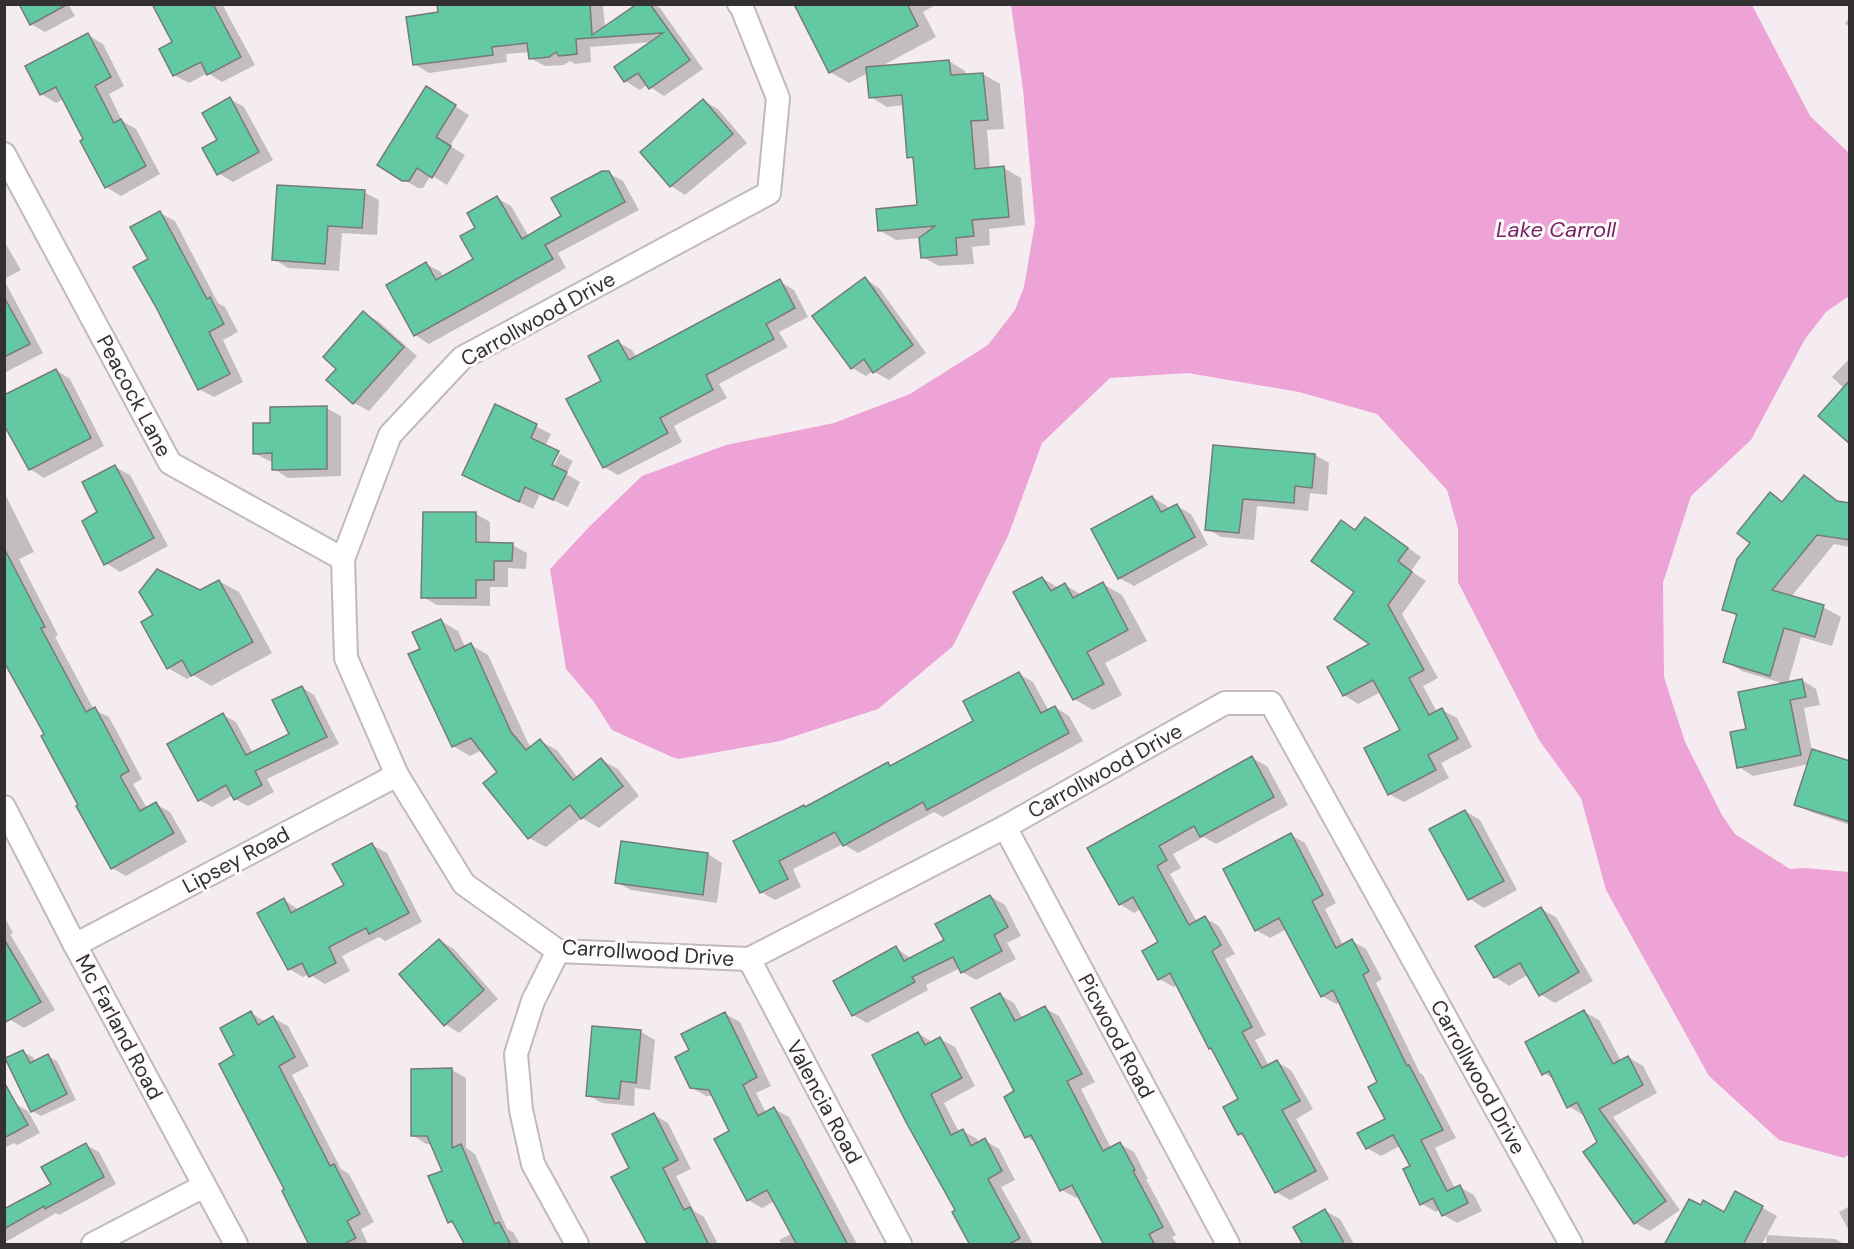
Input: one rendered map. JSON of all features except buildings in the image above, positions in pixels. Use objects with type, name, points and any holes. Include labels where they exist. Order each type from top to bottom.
[{"type":"street","name":"Carrollwood Drive","points":[[739,4],[778,98],[769,193],[462,358],[390,435],[343,560],[346,658],[397,775],[464,884],[558,951],[749,959],[1005,827],[1225,704],[1271,703],[1571,1245]]},
{"type":"street","name":"Peacock Lane","points":[[4,154],[170,464],[343,560]]},
{"type":"street","name":"Lipsey Road","points":[[75,945],[397,775]]},
{"type":"street","name":"Mc Farland Road","points":[[4,807],[75,945],[236,1245]]},
{"type":"street","name":"Picwood Road","points":[[1005,827],[1227,1245]]},
{"type":"street","points":[[558,951],[533,1001],[516,1054],[521,1110],[533,1164],[577,1245]]},
{"type":"street","name":"Valencia Road","points":[[749,959],[900,1245]]},
{"type":"street","points":[[93,1245],[204,1186]]},
{"type":"water","name":"Lake Carroll","points":[[1011,5],[1752,5],[1810,116],[1849,153],[1849,296],[1826,312],[1805,339],[1751,440],[1691,496],[1663,583],[1664,677],[1685,742],[1722,815],[1735,834],[1790,869],[1849,872],[1849,1154],[1844,1158],[1779,1140],[1709,1076],[1606,890],[1581,798],[1539,740],[1458,582],[1458,529],[1447,490],[1377,414],[1299,392],[1188,373],[1110,378],[1042,443],[1008,536],[953,646],[878,709],[780,741],[679,759],[672,757],[612,730],[594,702],[566,669],[550,569],[590,526],[642,476],[726,445],[834,423],[910,394],[988,345],[1015,310],[1024,287],[1035,223],[1023,89]]}]
